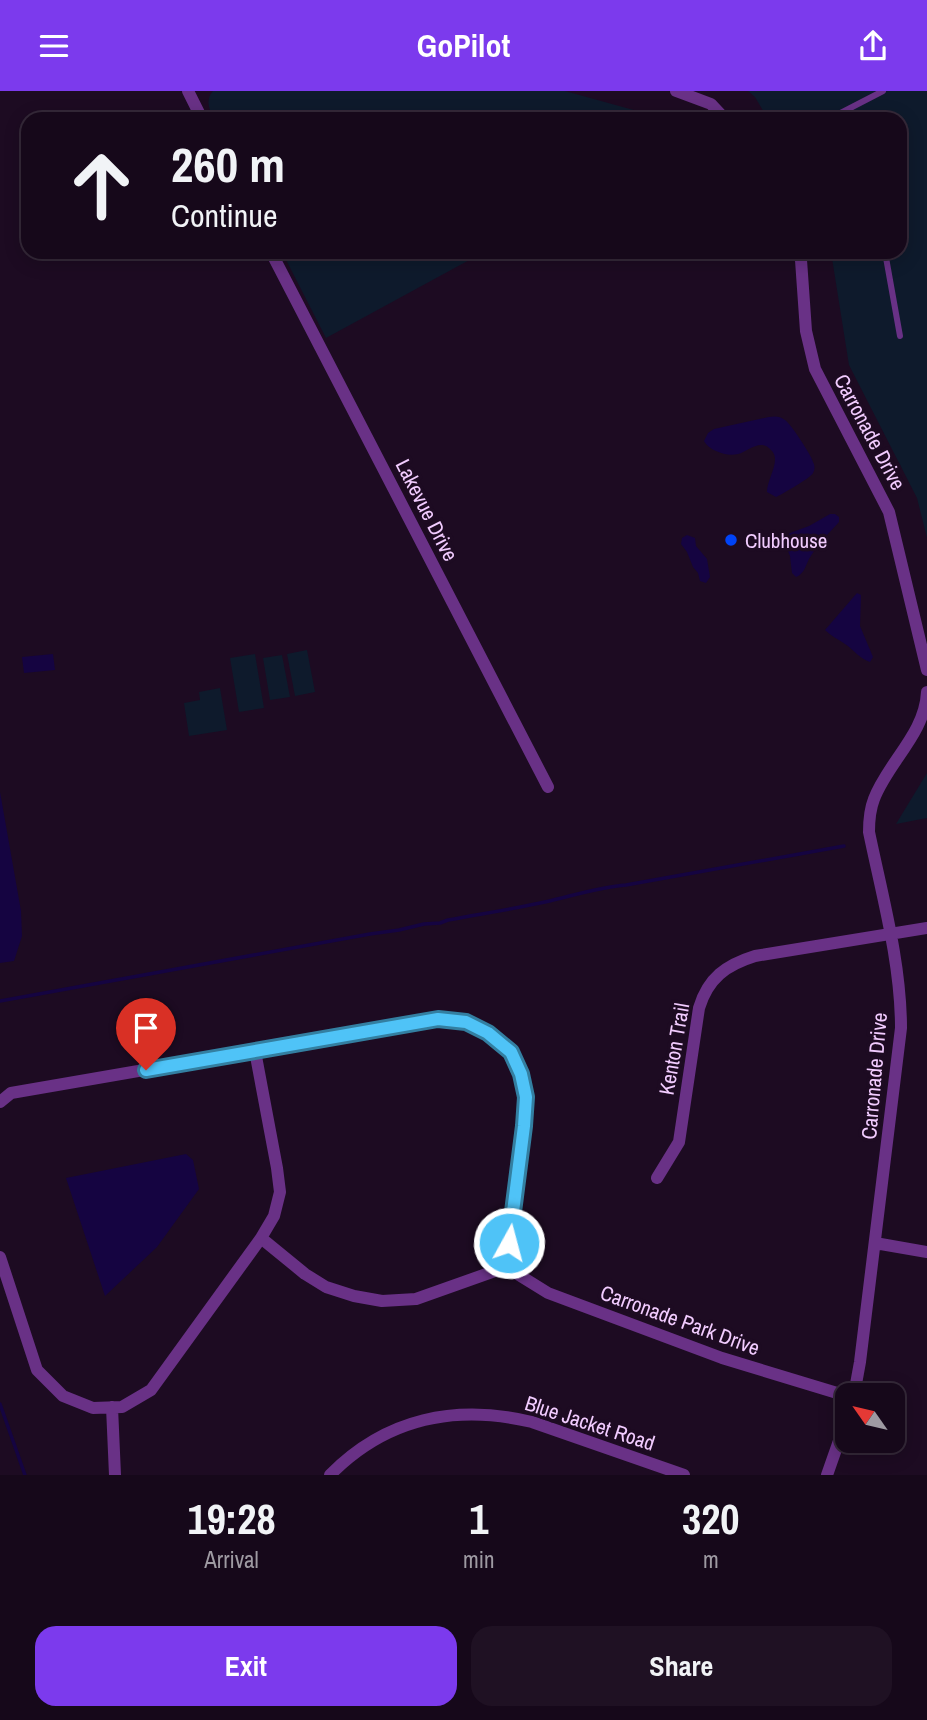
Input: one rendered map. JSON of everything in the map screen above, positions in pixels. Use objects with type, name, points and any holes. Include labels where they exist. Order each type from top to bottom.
[{"type":"street","points":[[188,91],[198,112]]},
{"type":"street","points":[[676,91],[711,104],[718,112]]},
{"type":"street","name":"Lakevue Drive","points":[[275,259],[548,787]]},
{"type":"street","name":"Carronade Drive","points":[[800,259],[806,331],[815,369],[889,512],[927,670]]},
{"type":"street","name":"Carronade Drive","points":[[856,1383],[901,1028],[901,1007],[890,935],[869,832],[869,817],[880,786],[918,726],[927,692]]},
{"type":"street","name":"Kenton Trail","points":[[657,1178],[679,1142],[699,1008],[707,989],[720,973],[734,963],[755,956],[927,927]]},
{"type":"street","points":[[0,1102],[12,1093],[438,1019],[466,1022],[488,1033],[511,1052],[521,1074],[526,1097],[506,1267],[416,1299],[382,1301],[326,1287],[305,1274],[261,1238]]},
{"type":"street","points":[[0,1257],[37,1370],[63,1396],[93,1408],[122,1407],[150,1390],[261,1238],[274,1216],[280,1192],[255,1051]]},
{"type":"street","points":[[875,1243],[927,1252]]},
{"type":"street","name":"Carronade Park Drive","points":[[506,1267],[561,1298],[722,1358],[835,1392]]},
{"type":"street","points":[[112,1407],[115,1475]]},
{"type":"street","name":"Blue Jacket Road","points":[[330,1475],[348,1457],[380,1437],[440,1416],[470,1413],[506,1416],[531,1422],[684,1475]]},
{"type":"street","points":[[827,1475],[835,1452]]},
{"type":"lane","points":[[842,112],[883,91]]},
{"type":"lane","points":[[887,259],[900,336]]},
{"type":"shaded area","points":[[213,91],[565,91],[641,112],[211,112],[208,101]]},
{"type":"shaded area","points":[[748,91],[927,91],[927,538],[917,498],[849,365],[832,259],[907,259],[907,112],[764,112]]},
{"type":"shaded area","points":[[286,259],[471,259],[326,338]]},
{"type":"shaded area","points":[[779,417],[788,423],[805,447],[814,466],[811,475],[776,497],[767,492],[775,460],[768,447],[759,445],[729,455],[714,450],[704,441],[714,429]]},
{"type":"shaded area","points":[[830,514],[839,517],[839,522],[816,549],[803,572],[796,577],[792,573],[785,544],[786,536]]},
{"type":"shaded area","points":[[687,535],[695,538],[696,546],[707,559],[710,577],[706,583],[700,581],[681,544],[682,538]]},
{"type":"shaded area","points":[[857,593],[861,595],[860,626],[873,657],[870,662],[825,630]]},
{"type":"shaded area","points":[[307,650],[315,692],[295,696],[287,654]]},
{"type":"shaded area","points":[[53,654],[55,670],[24,673],[22,657]]},
{"type":"shaded area","points":[[255,654],[264,708],[239,712],[230,658]]},
{"type":"shaded area","points":[[282,655],[290,697],[270,700],[263,658]]},
{"type":"shaded area","points":[[220,688],[227,730],[189,736],[184,703],[200,700],[199,692]]},
{"type":"shaded area","points":[[927,773],[927,818],[896,824]]},
{"type":"shaded area","points":[[0,792],[21,911],[22,936],[14,961],[0,963]]},
{"type":"shaded area","points":[[186,1154],[193,1160],[199,1189],[157,1247],[105,1296],[66,1178]]},
{"type":"waterway","points":[[0,1001],[440,923],[606,888],[844,846]]},
{"type":"waterway","points":[[0,1404],[25,1475]]},
{"type":"place","name":"Clubhouse","points":[[731,540]]},
{"type":"route","points":[[146,1070],[438,1019],[466,1022],[488,1033],[511,1052],[521,1074],[526,1097],[509,1243]]}]
